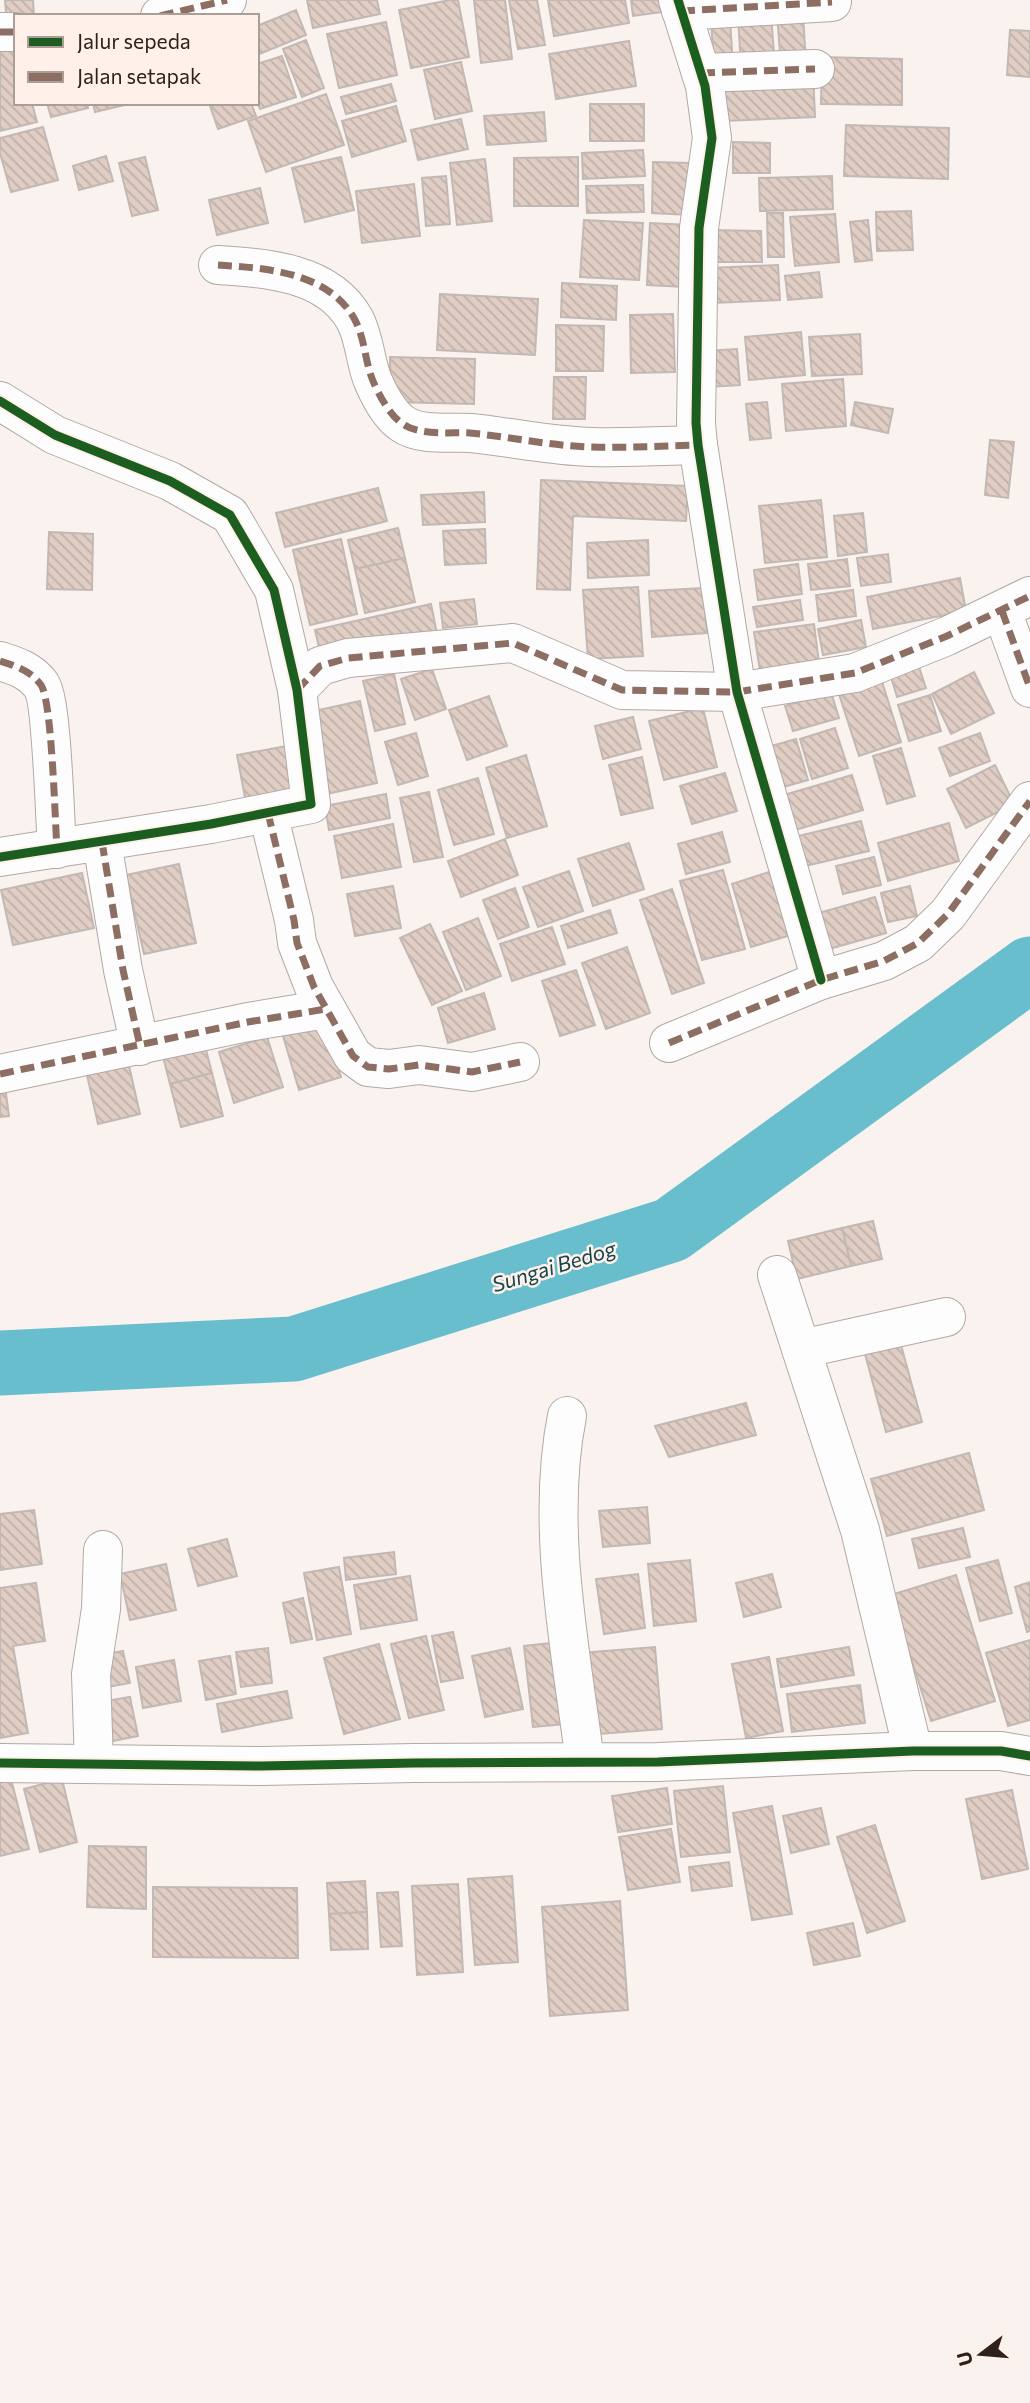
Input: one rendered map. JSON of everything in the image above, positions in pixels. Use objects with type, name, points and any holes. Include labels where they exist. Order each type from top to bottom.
[{"type":"street","points":[[168,14],[227,0]]},
{"type":"street","points":[[821,980],[737,692],[698,445],[696,423],[699,228],[712,138],[705,86],[679,6],[832,2]]},
{"type":"street","points":[[701,73],[815,69]]},
{"type":"street","points":[[218,265],[264,267],[288,272],[311,282],[341,301],[355,321],[368,368],[379,394],[400,423],[413,429],[590,447],[698,445]]},
{"type":"street","points":[[0,401],[55,435],[170,481],[230,515],[274,590],[297,690],[311,804],[0,858]]},
{"type":"street","points":[[297,690],[320,666],[348,658],[513,643],[622,690],[737,692],[855,673],[947,636],[1016,603],[1030,688]]},
{"type":"street","points":[[0,661],[22,667],[43,687],[48,715],[57,849]]},
{"type":"street","points":[[669,1043],[821,980],[884,961],[918,943],[948,914],[1030,800]]},
{"type":"street","points":[[268,813],[297,943],[314,987],[353,1056],[368,1067],[389,1069],[419,1065],[472,1072],[520,1062]]},
{"type":"street","points":[[102,842],[123,970],[140,1045]]},
{"type":"street","points":[[0,1074],[248,1022],[326,1009]]},
{"type":"street","points":[[777,1275],[860,1530],[913,1751]]},
{"type":"street","points":[[801,1349],[946,1317]]},
{"type":"street","points":[[567,1416],[561,1447],[560,1537],[565,1608],[585,1762]]},
{"type":"street","points":[[94,1763],[91,1674],[101,1609],[103,1550]]},
{"type":"street","points":[[0,1763],[261,1766],[657,1762],[913,1751],[1001,1751],[1030,1756]]},
{"type":"building","points":[[5,0],[33,0],[34,14],[14,14],[14,18],[7,23]]},
{"type":"building","points":[[307,0],[377,0],[380,14],[313,28]]},
{"type":"building","points":[[458,0],[469,57],[411,68],[399,10]]},
{"type":"building","points":[[474,0],[505,0],[512,59],[481,63]]},
{"type":"building","points":[[509,0],[537,0],[545,45],[518,49]]},
{"type":"building","points":[[548,0],[625,0],[629,23],[554,36]]},
{"type":"building","points":[[631,0],[662,0],[663,12],[633,16]]},
{"type":"building","points":[[296,10],[306,35],[259,54],[259,25]]},
{"type":"building","points":[[803,13],[806,65],[781,66],[777,14]]},
{"type":"building","points":[[771,14],[775,67],[741,68],[738,16]]},
{"type":"building","points":[[730,18],[733,67],[714,68],[711,19]]},
{"type":"building","points":[[386,22],[397,75],[339,88],[327,34]]},
{"type":"building","points":[[1010,30],[1030,31],[1030,77],[1007,75]]},
{"type":"building","points":[[0,40],[14,42],[14,105],[33,105],[37,122],[0,131]]},
{"type":"building","points":[[306,40],[324,88],[302,97],[283,49]]},
{"type":"building","points":[[629,41],[636,86],[556,99],[549,54]]},
{"type":"building","points":[[282,56],[296,97],[260,109],[259,63]]},
{"type":"building","points":[[822,57],[902,59],[902,105],[821,104]]},
{"type":"building","points":[[461,62],[472,111],[435,119],[424,70]]},
{"type":"building","points":[[813,73],[815,117],[725,121],[723,77]]},
{"type":"building","points":[[391,84],[396,101],[346,114],[341,97]]},
{"type":"building","points":[[326,94],[344,145],[266,172],[248,121]]},
{"type":"building","points":[[590,104],[644,104],[644,141],[590,141]]},
{"type":"building","points":[[48,105],[87,105],[88,108],[51,117]]},
{"type":"building","points":[[93,105],[125,105],[95,112]]},
{"type":"building","points":[[210,105],[252,105],[256,116],[218,129]]},
{"type":"building","points":[[396,106],[406,141],[352,157],[342,121]]},
{"type":"building","points":[[544,112],[546,141],[487,145],[484,116]]},
{"type":"building","points":[[461,119],[468,149],[418,160],[411,130]]},
{"type":"building","points":[[846,125],[949,128],[948,179],[844,176]]},
{"type":"building","points":[[43,127],[58,180],[11,192],[0,153],[0,138]]},
{"type":"building","points":[[733,142],[770,143],[770,173],[733,173]]},
{"type":"building","points":[[643,150],[645,176],[583,179],[582,153]]},
{"type":"building","points":[[106,156],[113,181],[79,190],[73,166]]},
{"type":"building","points":[[145,157],[158,210],[132,216],[119,163]]},
{"type":"building","points":[[341,157],[354,210],[305,222],[292,168]]},
{"type":"building","points":[[578,157],[578,206],[514,206],[514,158]]},
{"type":"building","points":[[485,159],[492,221],[457,225],[450,163]]},
{"type":"building","points":[[653,162],[690,163],[689,215],[652,213]]},
{"type":"building","points":[[446,176],[450,224],[426,226],[422,178]]},
{"type":"building","points":[[832,176],[833,209],[760,211],[759,178]]},
{"type":"building","points":[[414,184],[420,236],[362,243],[356,191]]},
{"type":"building","points":[[643,185],[644,212],[587,213],[586,186]]},
{"type":"building","points":[[260,188],[268,223],[217,235],[209,200]]},
{"type":"building","points":[[911,211],[913,250],[877,251],[876,212]]},
{"type":"building","points":[[767,213],[783,213],[784,257],[768,257]]},
{"type":"building","points":[[835,214],[839,262],[795,266],[790,217]]},
{"type":"building","points":[[584,220],[643,223],[639,280],[580,277]]},
{"type":"building","points":[[868,220],[872,260],[855,262],[850,222]]},
{"type":"building","points":[[650,223],[689,225],[685,287],[647,285]]},
{"type":"building","points":[[711,230],[761,231],[762,262],[710,262]]},
{"type":"building","points":[[778,265],[780,300],[713,303],[710,268]]},
{"type":"building","points":[[819,272],[822,297],[788,300],[785,276]]},
{"type":"building","points":[[562,283],[617,286],[616,320],[561,317]]},
{"type":"building","points":[[440,294],[538,299],[535,355],[437,350]]},
{"type":"building","points":[[673,314],[675,372],[631,373],[630,315]]},
{"type":"building","points":[[556,325],[604,326],[603,371],[556,371]]},
{"type":"building","points":[[801,332],[805,375],[749,380],[745,337]]},
{"type":"building","points":[[860,334],[862,374],[812,376],[809,337]]},
{"type":"building","points":[[737,349],[740,385],[708,387],[705,351]]},
{"type":"building","points":[[390,357],[475,359],[474,404],[390,402]]},
{"type":"building","points":[[554,377],[586,377],[585,419],[553,419]]},
{"type":"building","points":[[843,379],[846,426],[786,431],[782,384]]},
{"type":"building","points":[[767,402],[771,438],[750,440],[746,404]]},
{"type":"building","points":[[855,402],[893,409],[888,433],[851,425]]},
{"type":"building","points":[[990,440],[1014,442],[1008,498],[985,495]]},
{"type":"building","points":[[541,480],[688,486],[686,521],[573,516],[570,590],[537,589]]},
{"type":"building","points":[[378,488],[387,521],[285,547],[276,513]]},
{"type":"building","points":[[484,492],[485,522],[423,525],[421,495]]},
{"type":"building","points":[[821,500],[827,557],[765,563],[759,506]]},
{"type":"building","points":[[863,513],[867,552],[838,556],[834,516]]},
{"type":"building","points":[[398,528],[405,558],[355,569],[348,540]]},
{"type":"building","points":[[485,529],[486,563],[445,565],[443,531]]},
{"type":"building","points":[[49,532],[93,534],[92,590],[47,589]]},
{"type":"building","points":[[341,539],[357,614],[310,625],[293,550]]},
{"type":"building","points":[[648,540],[649,575],[588,578],[587,543]]},
{"type":"building","points":[[888,554],[891,582],[861,586],[857,558]]},
{"type":"building","points":[[405,558],[415,602],[365,613],[355,569]]},
{"type":"building","points":[[847,559],[850,586],[811,590],[808,564]]},
{"type":"building","points":[[798,564],[802,594],[758,600],[754,570]]},
{"type":"building","points":[[960,578],[966,611],[873,629],[867,597]]},
{"type":"building","points":[[638,587],[643,656],[588,659],[583,590]]},
{"type":"building","points":[[703,588],[707,633],[652,637],[649,591]]},
{"type":"building","points":[[853,590],[856,616],[819,621],[816,595]]},
{"type":"building","points":[[474,599],[477,624],[443,628],[440,603]]},
{"type":"building","points":[[800,600],[803,620],[757,627],[753,607]]},
{"type":"building","points":[[431,604],[437,634],[322,660],[315,630]]},
{"type":"building","points":[[861,620],[866,647],[823,655],[818,629]]},
{"type":"building","points":[[814,624],[819,663],[760,671],[754,632]]},
{"type":"building","points":[[917,661],[926,688],[897,697],[889,670]]},
{"type":"building","points":[[432,669],[446,709],[415,720],[401,679]]},
{"type":"building","points":[[879,672],[901,742],[859,756],[836,685]]},
{"type":"building","points":[[974,672],[994,713],[951,734],[932,694]]},
{"type":"building","points":[[394,674],[405,724],[375,731],[363,681]]},
{"type":"building","points":[[831,692],[839,718],[793,731],[785,706]]},
{"type":"building","points":[[930,695],[941,731],[909,741],[898,705]]},
{"type":"building","points":[[489,696],[507,746],[467,760],[449,710]]},
{"type":"building","points":[[360,701],[377,783],[322,795],[305,713]]},
{"type":"building","points":[[703,708],[717,767],[664,780],[649,721]]},
{"type":"building","points":[[633,717],[641,749],[603,759],[595,726]]},
{"type":"building","points":[[835,728],[848,768],[812,779],[800,739]]},
{"type":"building","points":[[416,733],[428,776],[398,785],[385,742]]},
{"type":"building","points":[[980,733],[990,761],[950,776],[939,748]]},
{"type":"building","points":[[796,739],[808,780],[780,788],[768,747]]},
{"type":"building","points":[[298,744],[307,796],[247,808],[237,755]]},
{"type":"building","points":[[901,748],[915,796],[887,804],[873,756]]},
{"type":"building","points":[[526,755],[547,826],[507,838],[486,768]]},
{"type":"building","points":[[642,757],[653,808],[621,815],[609,765]]},
{"type":"building","points":[[995,765],[1014,804],[966,828],[947,789]]},
{"type":"building","points":[[725,773],[737,811],[692,824],[680,786]]},
{"type":"building","points":[[852,775],[863,810],[785,833],[774,798]]},
{"type":"building","points":[[478,778],[494,834],[454,845],[438,790]]},
{"type":"building","points":[[429,792],[443,857],[414,862],[400,798]]},
{"type":"building","points":[[386,794],[390,818],[329,830],[325,806]]},
{"type":"building","points":[[861,821],[869,851],[801,867],[794,837]]},
{"type":"building","points":[[949,823],[959,861],[888,881],[878,843]]},
{"type":"building","points":[[393,824],[401,867],[342,878],[334,836]]},
{"type":"building","points":[[722,832],[730,862],[686,874],[678,844]]},
{"type":"building","points":[[505,839],[518,875],[461,897],[448,861]]},
{"type":"building","points":[[629,843],[644,889],[593,906],[578,859]]},
{"type":"building","points":[[874,857],[881,885],[843,894],[836,866]]},
{"type":"building","points":[[179,864],[196,943],[144,954],[126,875]]},
{"type":"building","points":[[723,870],[745,949],[702,960],[680,881]]},
{"type":"building","points":[[569,871],[583,911],[538,927],[523,887]]},
{"type":"building","points":[[772,871],[791,935],[751,947],[732,884]]},
{"type":"building","points":[[82,873],[94,928],[13,945],[1,890]]},
{"type":"building","points":[[393,886],[401,928],[355,936],[347,894]]},
{"type":"building","points":[[910,886],[917,916],[888,922],[881,893]]},
{"type":"building","points":[[515,888],[529,927],[498,939],[483,900]]},
{"type":"building","points":[[672,889],[704,983],[672,994],[640,900]]},
{"type":"building","points":[[875,897],[886,933],[815,953],[805,917]]},
{"type":"building","points":[[610,910],[617,933],[568,948],[561,926]]},
{"type":"building","points":[[478,918],[501,976],[466,990],[443,932]]},
{"type":"building","points":[[430,924],[462,991],[432,1005],[400,938]]},
{"type":"building","points":[[552,927],[565,964],[512,981],[500,944]]},
{"type":"building","points":[[627,947],[650,1013],[606,1029],[582,963]]},
{"type":"building","points":[[576,970],[595,1025],[560,1036],[542,981]]},
{"type":"building","points":[[484,993],[495,1029],[448,1043],[438,1008]]},
{"type":"building","points":[[325,1023],[341,1077],[299,1090],[283,1036]]},
{"type":"building","points":[[267,1037],[283,1087],[234,1103],[219,1052]]},
{"type":"building","points":[[203,1038],[212,1073],[170,1084],[161,1049]]},
{"type":"building","points":[[127,1057],[140,1114],[98,1124],[85,1066]]},
{"type":"building","points":[[212,1073],[223,1116],[181,1127],[170,1084]]},
{"type":"building","points":[[5,1086],[9,1116],[0,1117],[0,1087]]},
{"type":"building","points":[[873,1221],[882,1259],[851,1266],[842,1228]]},
{"type":"building","points":[[842,1228],[851,1266],[797,1279],[788,1241]]},
{"type":"building","points":[[901,1345],[922,1422],[886,1432],[865,1354]]},
{"type":"building","points":[[746,1403],[756,1435],[669,1457],[655,1426]]},
{"type":"building","points":[[969,1453],[984,1510],[887,1536],[871,1479]]},
{"type":"building","points":[[647,1507],[650,1543],[603,1547],[599,1511]]},
{"type":"building","points":[[34,1510],[42,1564],[0,1570],[0,1514]]},
{"type":"building","points":[[963,1528],[970,1557],[919,1568],[912,1539]]},
{"type":"building","points":[[227,1539],[237,1576],[198,1586],[188,1549]]},
{"type":"building","points":[[394,1552],[396,1574],[346,1580],[344,1558]]},
{"type":"building","points":[[690,1560],[696,1621],[654,1626],[648,1564]]},
{"type":"building","points":[[998,1560],[1012,1613],[980,1621],[966,1568]]},
{"type":"building","points":[[166,1564],[176,1610],[130,1620],[120,1574]]},
{"type":"building","points":[[339,1567],[351,1634],[317,1640],[304,1573]]},
{"type":"building","points":[[638,1574],[645,1628],[604,1634],[596,1579]]},
{"type":"building","points":[[772,1574],[781,1607],[744,1617],[736,1583]]},
{"type":"building","points":[[956,1575],[995,1701],[931,1721],[891,1595]]},
{"type":"building","points":[[410,1576],[417,1620],[361,1629],[354,1585]]},
{"type":"building","points":[[1030,1582],[1030,1631],[1027,1632],[1015,1587]]},
{"type":"building","points":[[36,1583],[45,1641],[13,1646],[28,1733],[0,1738],[0,1588]]},
{"type":"building","points":[[303,1598],[312,1639],[291,1643],[283,1603]]},
{"type":"building","points":[[453,1632],[463,1678],[441,1682],[432,1636]]},
{"type":"building","points":[[426,1636],[444,1710],[409,1718],[391,1644]]},
{"type":"building","points":[[1030,1640],[1030,1720],[1008,1726],[986,1653]]},
{"type":"building","points":[[569,1641],[577,1723],[533,1727],[524,1646]]},
{"type":"building","points":[[379,1644],[400,1719],[344,1734],[324,1658]]},
{"type":"building","points":[[655,1647],[662,1729],[586,1735],[580,1653]]},
{"type":"building","points":[[849,1647],[854,1675],[781,1687],[777,1659]]},
{"type":"building","points":[[268,1648],[272,1683],[241,1687],[236,1652]]},
{"type":"building","points":[[510,1648],[523,1709],[485,1717],[472,1656]]},
{"type":"building","points":[[123,1651],[130,1683],[107,1687],[100,1655]]},
{"type":"building","points":[[230,1656],[236,1694],[206,1700],[199,1661]]},
{"type":"building","points":[[769,1657],[783,1731],[746,1738],[732,1664]]},
{"type":"building","points":[[174,1660],[181,1701],[143,1708],[136,1667]]},
{"type":"building","points":[[860,1685],[865,1723],[792,1732],[787,1694]]},
{"type":"building","points":[[287,1691],[292,1718],[222,1732],[217,1704]]},
{"type":"building","points":[[130,1697],[138,1736],[108,1742],[100,1702]]},
{"type":"building","points":[[11,1779],[29,1849],[0,1856],[0,1782]]},
{"type":"building","points":[[62,1779],[77,1842],[40,1852],[24,1789]]},
{"type":"building","points":[[723,1786],[730,1852],[681,1857],[674,1791]]},
{"type":"building","points":[[667,1788],[672,1824],[618,1832],[612,1796]]},
{"type":"building","points":[[1012,1790],[1028,1869],[982,1879],[966,1799]]},
{"type":"building","points":[[772,1806],[792,1914],[752,1920],[733,1813]]},
{"type":"building","points":[[821,1808],[829,1844],[791,1853],[783,1816]]},
{"type":"building","points":[[875,1825],[905,1921],[867,1933],[837,1837]]},
{"type":"building","points":[[671,1829],[680,1882],[628,1890],[619,1837]]},
{"type":"building","points":[[89,1846],[146,1847],[146,1909],[87,1907]]},
{"type":"building","points":[[729,1862],[732,1886],[692,1891],[689,1867]]},
{"type":"building","points":[[512,1876],[518,1962],[475,1965],[468,1879]]},
{"type":"building","points":[[365,1881],[367,1912],[329,1914],[327,1883]]},
{"type":"building","points":[[458,1884],[463,1972],[417,1975],[412,1886]]},
{"type":"building","points":[[153,1887],[297,1888],[298,1958],[153,1957]]},
{"type":"building","points":[[398,1892],[402,1946],[381,1947],[377,1893]]},
{"type":"building","points":[[620,1901],[628,2010],[550,2016],[542,1907]]},
{"type":"building","points":[[367,1912],[368,1949],[331,1950],[329,1914]]},
{"type":"building","points":[[853,1923],[860,1956],[814,1965],[807,1933]]},
{"type":"waterway","name":"Sungai Bedog","points":[[0,1363],[294,1349],[671,1230],[1030,969]]},
{"type":"marked path","points":[[168,14],[227,0]]},
{"type":"marked path","points":[[681,11],[832,2]]},
{"type":"marked path","points":[[0,32],[14,32]]},
{"type":"marked path","points":[[701,73],[815,69]]},
{"type":"marked path","points":[[218,265],[256,268],[295,276],[313,282],[344,304],[361,335],[375,387],[394,416],[410,428],[426,432],[470,433],[577,446],[698,445]]},
{"type":"marked path","points":[[297,690],[320,666],[348,658],[513,643],[622,690],[737,692],[855,673],[947,636],[1030,596]]},
{"type":"marked path","points":[[1002,611],[1030,688]]},
{"type":"marked path","points":[[0,661],[33,676],[45,695],[57,849]]},
{"type":"marked path","points":[[669,1043],[821,980],[884,961],[918,943],[948,914],[1030,801]]},
{"type":"marked path","points":[[268,813],[297,943],[314,987],[353,1056],[368,1067],[389,1069],[419,1065],[472,1072],[520,1062]]},
{"type":"marked path","points":[[102,842],[123,970],[140,1046]]},
{"type":"marked path","points":[[0,1074],[248,1022],[326,1009]]},
{"type":"cycle path","points":[[678,0],[705,86],[712,138],[699,228],[696,423],[698,445],[737,692],[821,980]]},
{"type":"cycle path","points":[[0,401],[55,435],[170,481],[230,515],[274,590],[297,690],[311,804],[211,824],[0,857]]},
{"type":"cycle path","points":[[0,1763],[261,1766],[658,1762],[913,1751],[1001,1751],[1030,1756]]}]
